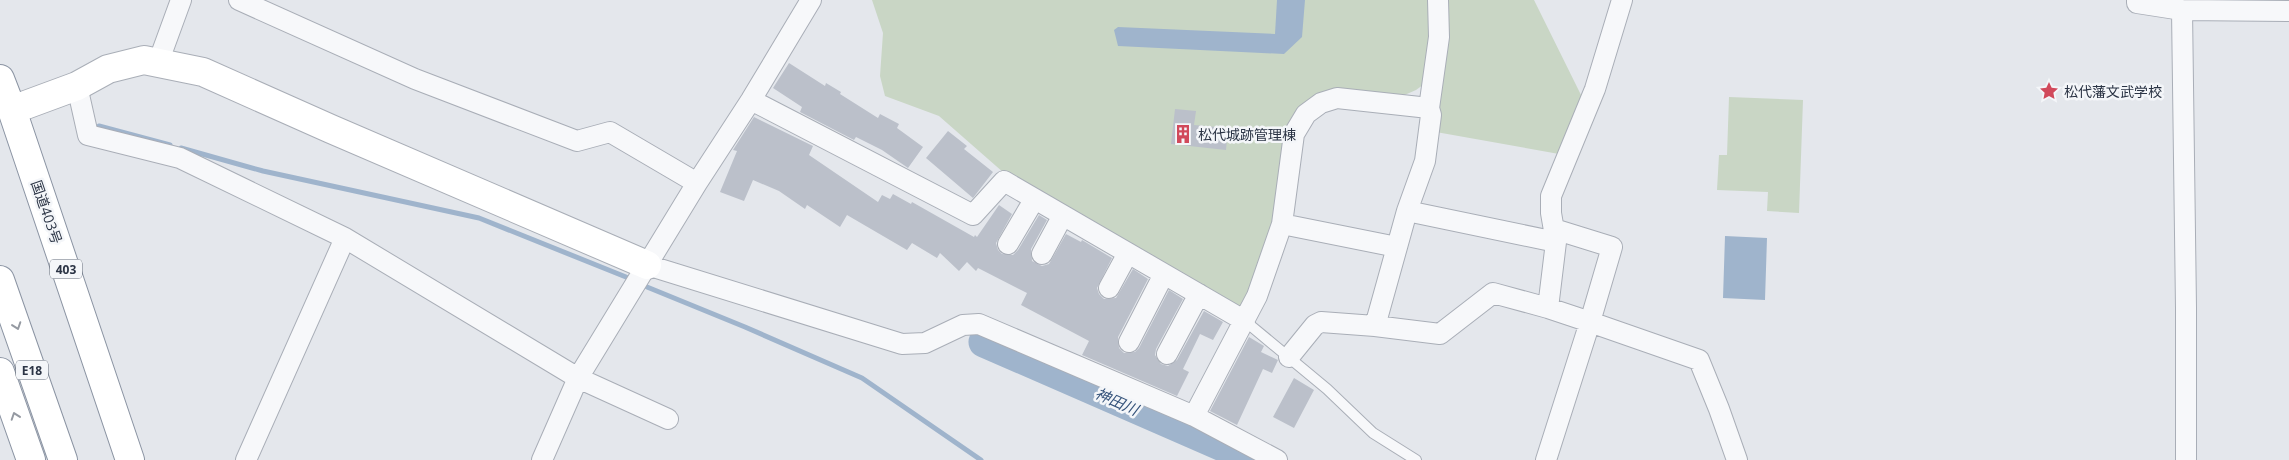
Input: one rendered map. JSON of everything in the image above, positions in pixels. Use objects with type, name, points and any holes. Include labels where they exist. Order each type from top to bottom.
[{"type":"main road","points":[[6,109],[76,86],[108,69],[144,60],[203,72],[330,129],[647,265]]},
{"type":"main road","name":"国道403号","points":[[0,79],[6,109],[130,460]]},
{"type":"main road","name":"E18","points":[[0,280],[63,460]]},
{"type":"main road","name":"E18","points":[[0,372],[31,460]]},
{"type":"street","points":[[158,63],[181,0]]},
{"type":"street","points":[[239,0],[415,79],[577,141],[610,132],[697,183]]},
{"type":"street","points":[[542,460],[578,378],[811,0]]},
{"type":"street","points":[[1375,326],[1407,211],[1425,161],[1432,115],[1429,108],[1439,37],[1438,0]]},
{"type":"street","points":[[1548,308],[1555,235],[1551,196],[1595,89],[1622,0]]},
{"type":"street","points":[[2137,0],[2137,3],[2182,10],[2289,11]]},
{"type":"street","points":[[2182,10],[2186,460]]},
{"type":"street","points":[[76,86],[88,135],[180,158],[345,238],[578,378],[668,420]]},
{"type":"street","points":[[1194,416],[1257,296],[1282,224],[1294,134],[1306,114],[1321,103],[1337,98],[1429,108]]},
{"type":"street","points":[[751,100],[973,214],[1004,181],[1062,217],[1245,321]]},
{"type":"street","points":[[1008,244],[1034,200]]},
{"type":"street","points":[[1407,211],[1555,235],[1612,247],[1546,460]]},
{"type":"street","points":[[1042,254],[1062,217]]},
{"type":"street","points":[[1282,224],[1398,248]]},
{"type":"street","points":[[246,460],[345,238]]},
{"type":"street","points":[[1109,288],[1128,253]]},
{"type":"street","points":[[647,265],[902,344],[925,343],[964,325],[979,324],[1194,416],[1277,460]]},
{"type":"street","points":[[1129,342],[1164,274]]},
{"type":"street","points":[[1289,357],[1315,325],[1320,322],[1440,334],[1493,293],[1548,308],[1699,360],[1737,460]]},
{"type":"street","points":[[1167,354],[1199,294]]},
{"type":"lane","points":[[1245,321],[1327,389],[1373,432],[1416,460]]},
{"type":"green space","points":[[872,0],[1431,0],[1427,82],[1416,90],[1400,97],[1311,99],[1274,233],[1245,313],[1004,173],[939,116],[885,96],[880,76],[883,33]]},
{"type":"green space","points":[[1444,0],[1534,0],[1582,97],[1559,154],[1436,132]]},
{"type":"green space","points":[[1729,97],[1803,100],[1799,213],[1767,211],[1768,192],[1717,190],[1719,155],[1727,155]]},
{"type":"water","points":[[1277,0],[1305,0],[1302,37],[1284,54],[1118,46],[1114,30],[1118,27],[1275,34]]},
{"type":"water","points":[[1725,236],[1767,238],[1765,300],[1723,298]]},
{"type":"building","points":[[789,63],[825,86],[826,83],[841,92],[840,94],[878,118],[880,114],[899,124],[897,128],[923,147],[908,168],[882,150],[856,137],[854,140],[800,112],[802,107],[773,88]]},
{"type":"building","points":[[1175,109],[1196,111],[1194,125],[1228,128],[1226,150],[1171,144]]},
{"type":"building","points":[[754,117],[813,146],[809,155],[878,202],[882,195],[890,199],[893,194],[911,204],[912,202],[974,237],[975,235],[977,237],[999,205],[1012,214],[996,243],[998,250],[1002,254],[1013,255],[1018,250],[1039,215],[1047,220],[1031,249],[1032,261],[1042,266],[1049,264],[1066,234],[1081,242],[1082,240],[1112,258],[1097,288],[1099,294],[1104,299],[1116,298],[1133,269],[1148,279],[1118,337],[1119,348],[1124,353],[1135,352],[1139,348],[1169,290],[1183,299],[1156,349],[1155,355],[1161,364],[1168,366],[1177,360],[1204,311],[1223,322],[1213,340],[1200,334],[1183,369],[1189,372],[1177,396],[1082,355],[1089,341],[1021,305],[1027,293],[978,268],[976,271],[967,262],[959,271],[940,253],[937,258],[912,243],[907,250],[847,215],[840,227],[807,205],[805,209],[779,191],[753,180],[744,201],[720,192],[737,151],[733,150]]},
{"type":"building","points":[[948,131],[967,146],[964,149],[993,172],[973,198],[926,158]]},
{"type":"building","points":[[1249,337],[1264,346],[1261,352],[1278,360],[1272,373],[1263,369],[1237,425],[1210,411]]},
{"type":"building","points":[[1294,378],[1314,390],[1294,428],[1273,417]]},
{"type":"waterway","points":[[99,126],[170,145]]},
{"type":"waterway","points":[[181,148],[263,171],[479,218],[626,277]]},
{"type":"waterway","points":[[647,287],[862,378],[981,460]]},
{"type":"waterway","name":"神田川","points":[[984,342],[1251,460]]},
{"type":"place","name":"松代藩文武学校","points":[[2049,91]]},
{"type":"place","name":"松代城跡管理棟","points":[[1183,134]]}]
